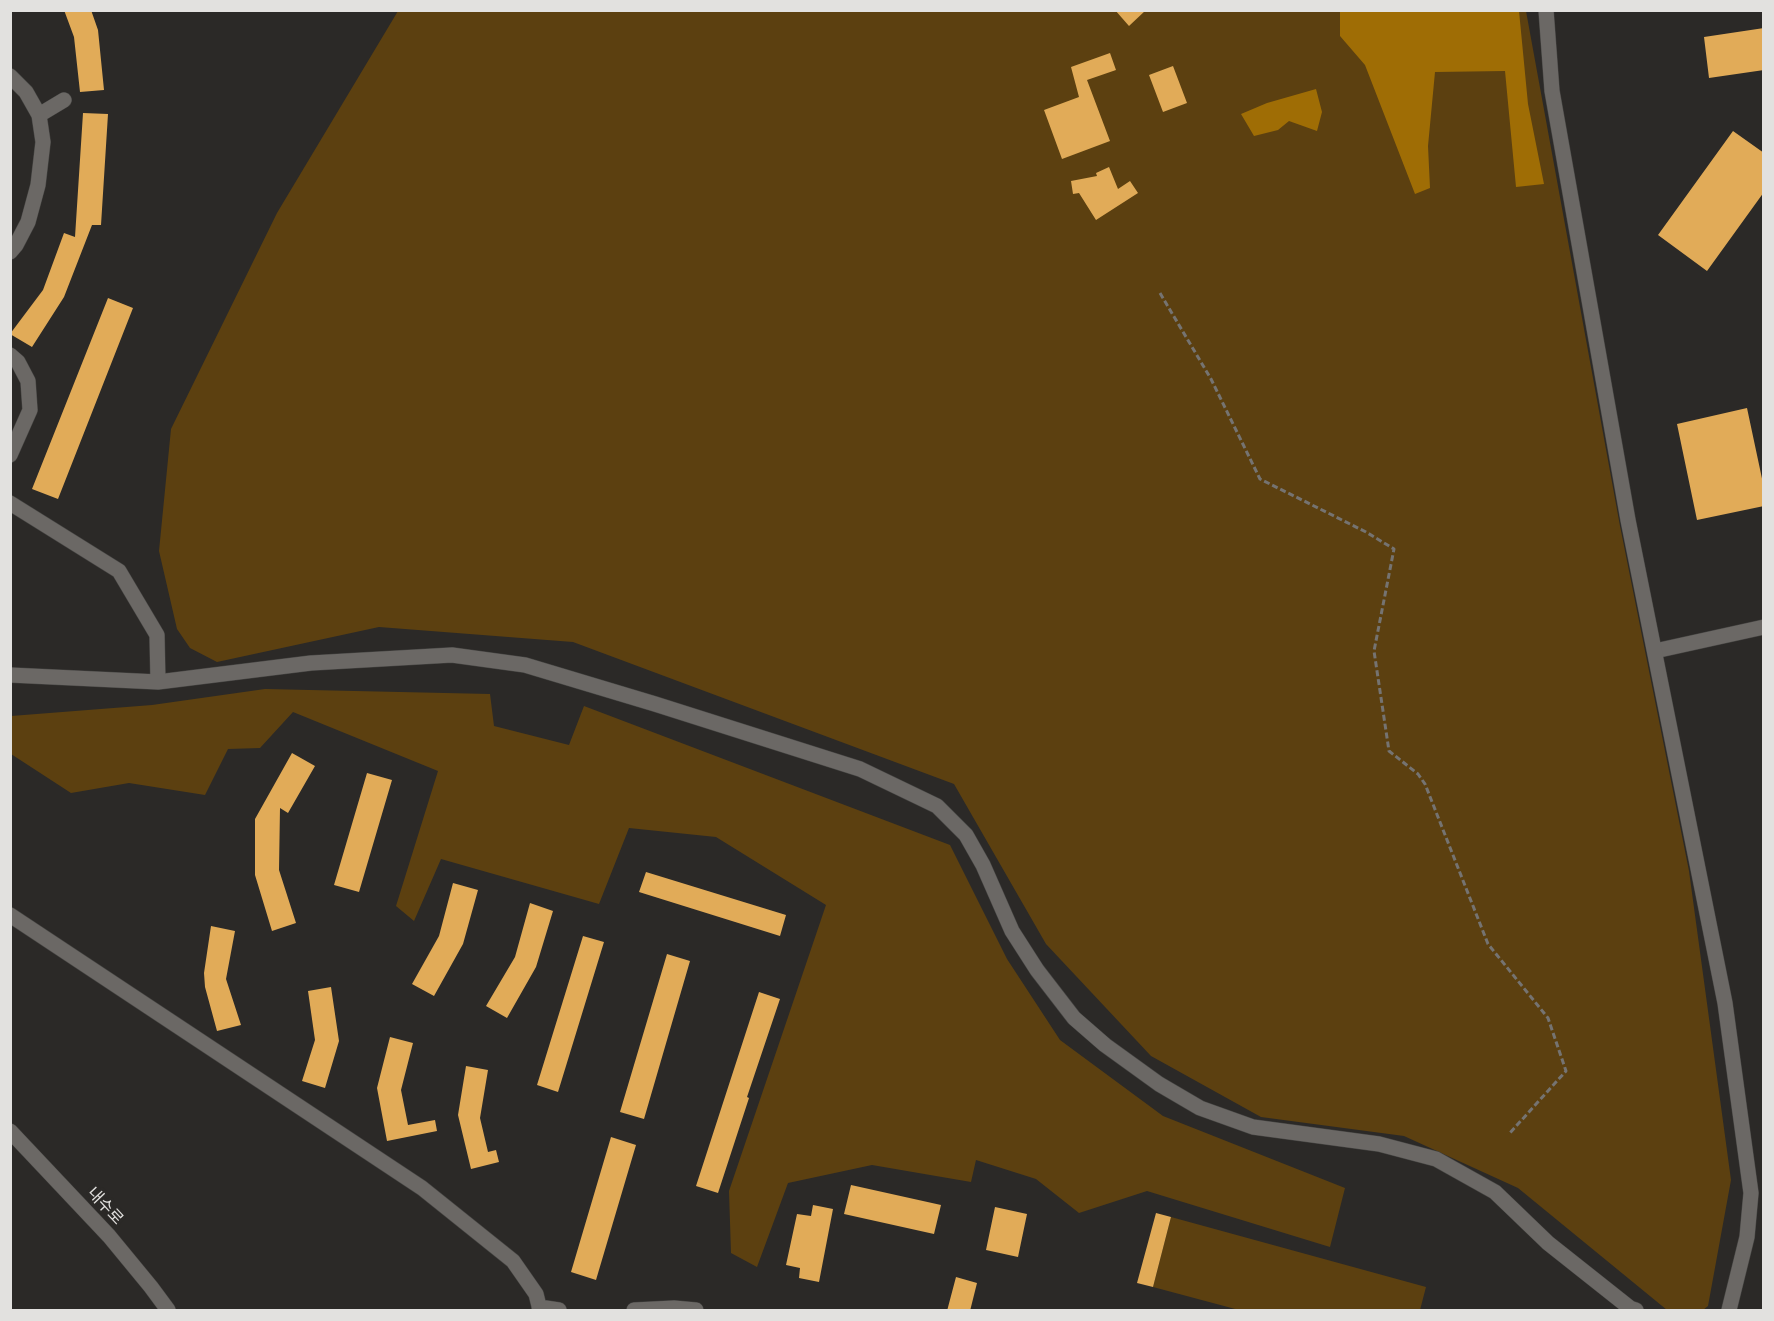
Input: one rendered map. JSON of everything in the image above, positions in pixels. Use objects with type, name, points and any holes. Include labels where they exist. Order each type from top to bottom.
[{"type":"street","points":[[1546,10],[1552,91],[1628,520],[1725,1003],[1751,1193],[1747,1237],[1729,1311]]},
{"type":"street","points":[[10,76],[26,92],[39,115],[43,142],[38,185],[28,222],[10,252]]},
{"type":"street","points":[[39,115],[64,100]]},
{"type":"street","points":[[10,355],[18,362],[28,381],[30,410],[10,454]]},
{"type":"street","points":[[10,503],[118,571],[157,635],[158,681]]},
{"type":"street","points":[[1655,651],[1764,627]]},
{"type":"street","points":[[10,675],[158,681],[311,663],[452,655],[525,665],[860,769],[937,806],[966,835],[983,865],[1012,931],[1037,970],[1074,1018],[1105,1045],[1159,1084],[1200,1108],[1253,1127],[1378,1144],[1436,1160],[1495,1192],[1548,1243],[1636,1311]]},
{"type":"street","points":[[10,915],[422,1188],[513,1261],[536,1294],[539,1309],[559,1311]]},
{"type":"street","name":"내수로","points":[[10,1131],[110,1236],[168,1311]]},
{"type":"street","points":[[634,1311],[674,1308],[696,1311]]},
{"type":"path","points":[[1160,293],[1210,380],[1260,479],[1366,532],[1394,549],[1374,651],[1389,751],[1418,774],[1425,784],[1488,944],[1548,1018],[1566,1071],[1509,1134]]},
{"type":"shaded area","points":[[398,11],[1526,11],[1620,526],[1689,871],[1731,1180],[1708,1306],[1703,1310],[1667,1310],[1518,1188],[1404,1136],[1261,1117],[1151,1056],[1046,944],[954,784],[573,642],[379,627],[217,662],[190,648],[177,629],[159,551],[171,429],[277,213]]},
{"type":"shaded area","points":[[1340,11],[1519,11],[1528,104],[1544,184],[1516,187],[1505,71],[1435,72],[1428,146],[1430,188],[1415,194],[1365,65],[1340,36]]},
{"type":"shaded area","points":[[1316,89],[1322,112],[1317,131],[1289,121],[1278,130],[1254,136],[1241,114],[1267,103]]},
{"type":"shaded area","points":[[265,689],[490,694],[494,726],[569,745],[584,706],[950,845],[1007,959],[1060,1040],[1163,1116],[1345,1188],[1330,1247],[1147,1191],[1079,1213],[1036,1179],[976,1160],[971,1182],[872,1165],[788,1183],[757,1267],[731,1253],[729,1191],[826,905],[716,837],[629,828],[599,904],[441,859],[414,921],[396,906],[438,771],[293,712],[260,748],[228,749],[205,795],[129,783],[71,793],[11,754],[11,716],[152,705]]},
{"type":"shaded area","points":[[1171,1217],[1426,1287],[1420,1310],[1239,1310],[1153,1287]]},
{"type":"building","points":[[64,10],[91,10],[98,30],[104,90],[80,92],[74,37]]},
{"type":"building","points":[[1115,10],[1146,10],[1129,26]]},
{"type":"building","points":[[1764,28],[1764,70],[1709,78],[1704,37]]},
{"type":"building","points":[[1110,53],[1116,70],[1087,80],[1110,141],[1062,159],[1044,110],[1079,97],[1071,67]]},
{"type":"building","points":[[1173,66],[1187,103],[1163,112],[1149,75]]},
{"type":"building","points":[[83,113],[108,114],[101,225],[92,225],[64,297],[32,347],[10,334],[43,290],[64,233],[75,237]]},
{"type":"building","points":[[1733,131],[1764,153],[1764,192],[1707,271],[1658,235]]},
{"type":"building","points":[[1109,167],[1118,189],[1130,181],[1138,193],[1096,220],[1079,193],[1073,194],[1071,181],[1097,176],[1096,173]]},
{"type":"building","points":[[108,298],[133,308],[58,499],[32,489]]},
{"type":"building","points":[[1747,408],[1764,488],[1764,506],[1697,520],[1677,424]]},
{"type":"building","points":[[292,753],[315,766],[288,813],[280,808],[279,870],[296,923],[272,931],[255,875],[255,819]]},
{"type":"building","points":[[367,773],[392,780],[359,892],[334,885]]},
{"type":"building","points":[[646,872],[786,915],[780,936],[639,892]]},
{"type":"building","points":[[453,883],[478,890],[463,944],[434,996],[412,984],[439,936]]},
{"type":"building","points":[[530,903],[553,911],[536,967],[507,1018],[486,1006],[515,957]]},
{"type":"building","points":[[211,926],[235,931],[226,979],[241,1025],[217,1031],[205,987],[204,973]]},
{"type":"building","points":[[583,936],[604,942],[558,1092],[537,1085]]},
{"type":"building","points":[[667,954],[690,961],[644,1119],[620,1112]]},
{"type":"building","points":[[331,987],[339,1041],[325,1088],[302,1081],[315,1040],[308,991]]},
{"type":"building","points":[[759,992],[780,999],[718,1193],[696,1186]]},
{"type":"building","points":[[390,1037],[413,1043],[401,1090],[408,1125],[435,1120],[437,1131],[387,1141],[377,1088]]},
{"type":"building","points":[[466,1066],[488,1070],[480,1118],[488,1152],[496,1150],[499,1162],[471,1169],[458,1115]]},
{"type":"building","points":[[611,1137],[636,1145],[596,1280],[571,1272]]},
{"type":"building","points":[[851,1185],[941,1205],[934,1234],[844,1214]]},
{"type":"building","points":[[813,1205],[833,1209],[819,1282],[799,1278],[800,1268],[786,1265],[797,1214],[811,1216]]},
{"type":"building","points":[[995,1207],[1027,1214],[1018,1257],[986,1250]]},
{"type":"building","points":[[1156,1213],[1171,1217],[1153,1287],[1137,1283]]},
{"type":"building","points":[[956,1277],[977,1283],[970,1311],[947,1311]]}]
